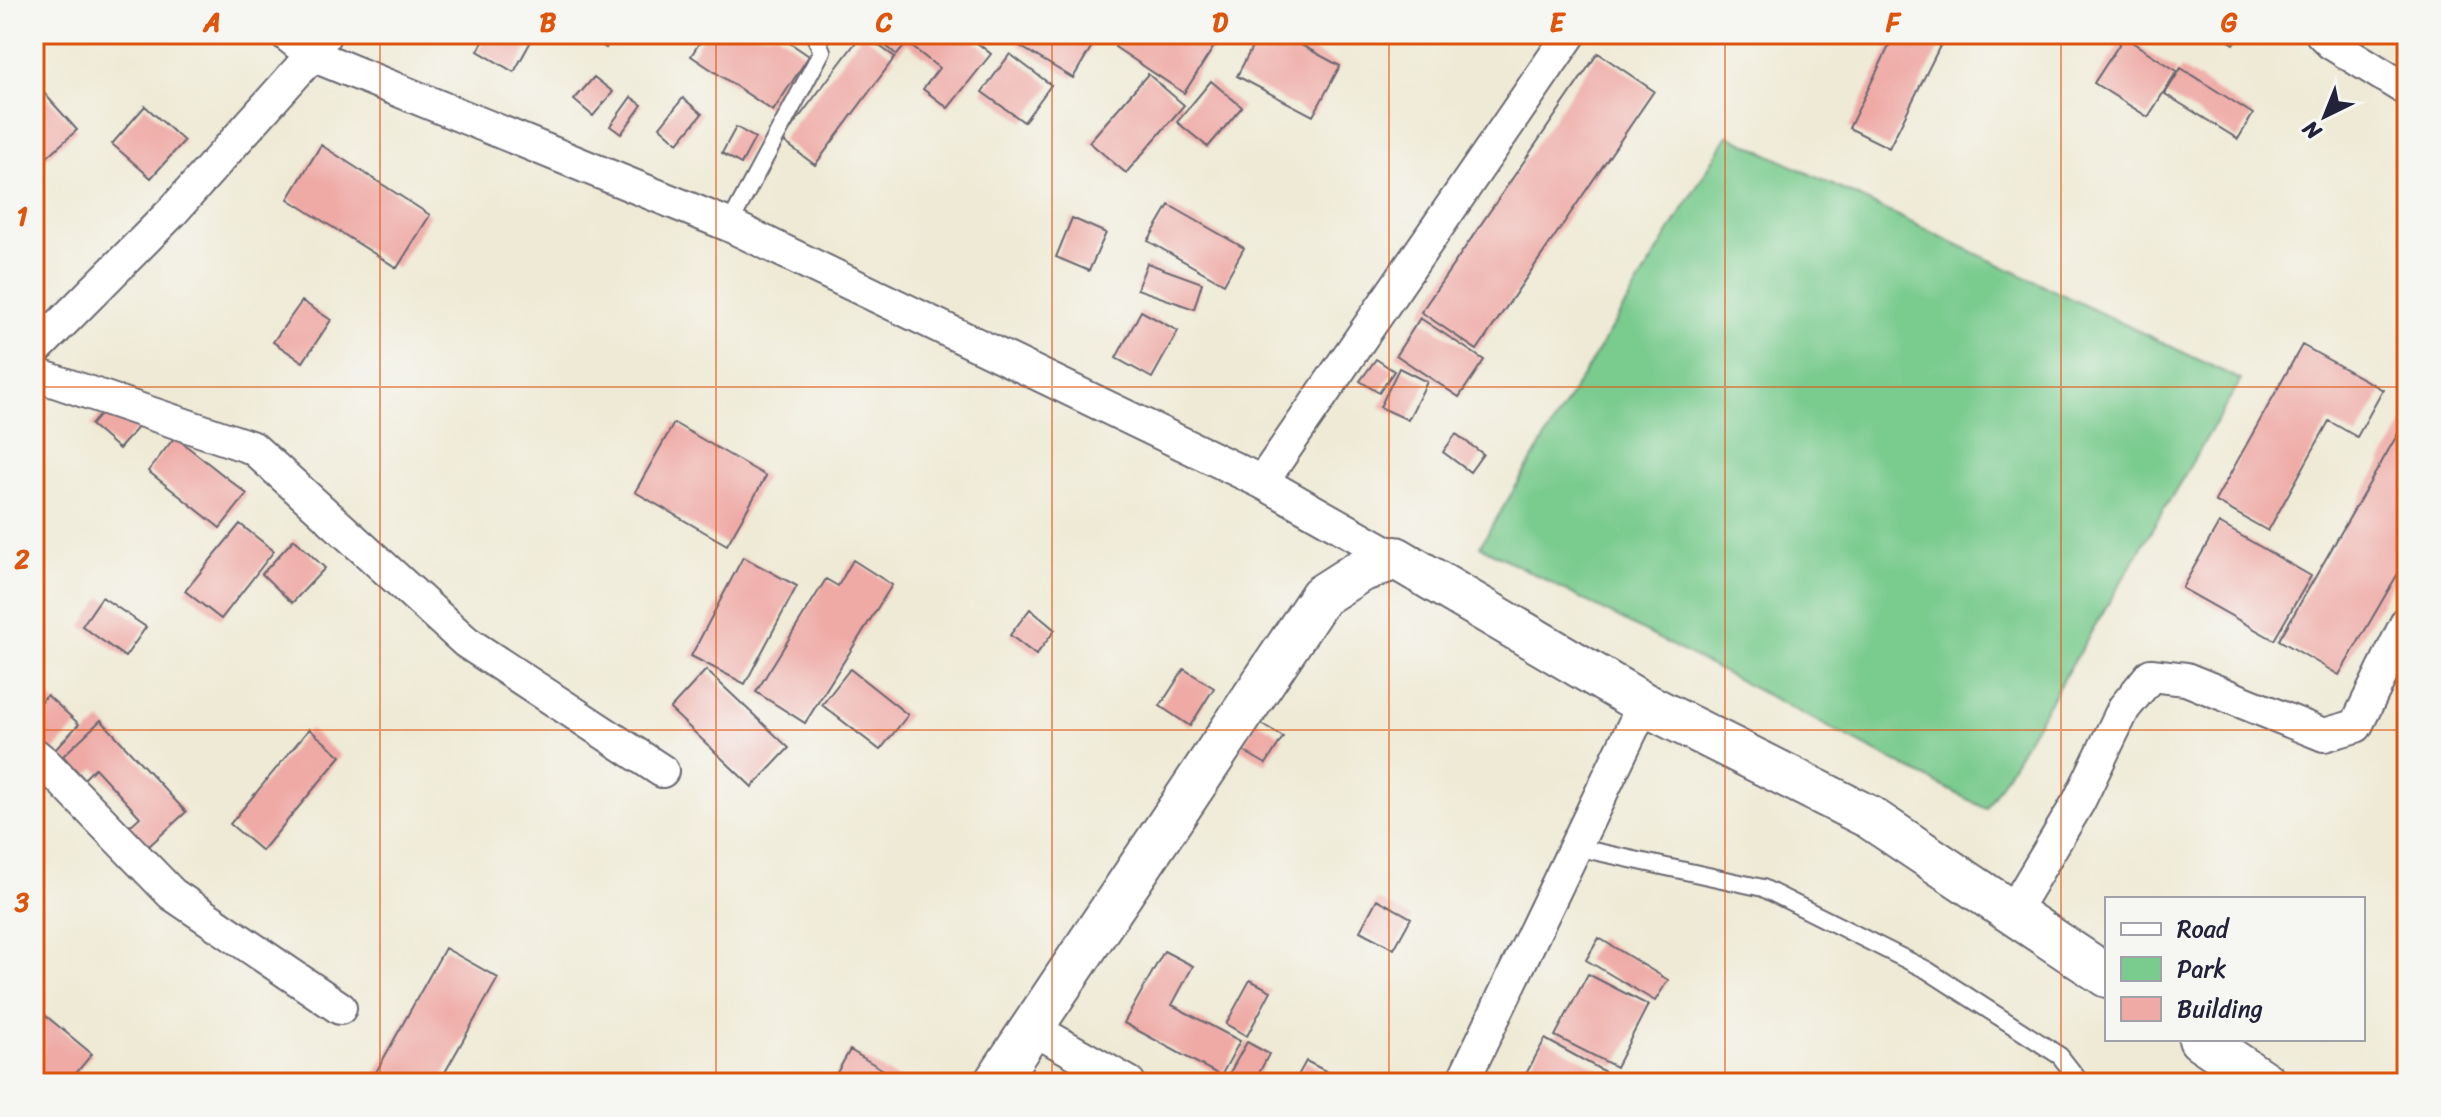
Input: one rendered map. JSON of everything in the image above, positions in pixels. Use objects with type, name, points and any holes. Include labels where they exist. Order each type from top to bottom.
[{"type":"street","points":[[286,34],[318,44],[729,225],[1262,482],[1644,704],[1869,817],[2105,975]]},
{"type":"street","points":[[1262,482],[1570,34]]},
{"type":"street","points":[[2322,34],[2331,43],[2407,90]]},
{"type":"street","points":[[34,351],[173,211],[318,44]]},
{"type":"street","points":[[34,374],[253,448],[466,642],[662,771]]},
{"type":"street","points":[[995,1083],[1321,596],[1360,571],[1396,558]]},
{"type":"street","points":[[2012,913],[2079,801],[2124,708],[2151,675],[2186,679],[2324,735],[2356,726],[2407,622]]},
{"type":"street","points":[[1462,1083],[1644,704]]},
{"type":"street","points":[[34,754],[172,894],[340,1008]]},
{"type":"street","points":[[1032,1028],[1129,1083]]},
{"type":"street","points":[[2203,1041],[2265,1083]]},
{"type":"lane","points":[[729,225],[822,51],[814,34]]},
{"type":"lane","points":[[1575,847],[1763,888],[1927,970],[2060,1056],[2081,1083]]},
{"type":"green space","points":[[1728,135],[2241,380],[1986,809],[1480,546]]},
{"type":"building","points":[[487,34],[535,34],[514,72],[478,51]]},
{"type":"building","points":[[584,34],[614,34],[606,48]]},
{"type":"building","points":[[705,34],[777,34],[809,56],[773,111],[691,56]]},
{"type":"building","points":[[862,34],[895,57],[815,165],[782,140]]},
{"type":"building","points":[[872,34],[966,34],[991,54],[948,108],[923,89],[939,68],[907,43],[897,55]]},
{"type":"building","points":[[1025,34],[1099,34],[1073,78],[1018,45]]},
{"type":"building","points":[[1124,34],[1199,34],[1215,45],[1184,93],[1115,47]]},
{"type":"building","points":[[1259,34],[1281,34],[1340,66],[1313,116],[1237,76]]},
{"type":"building","points":[[1895,34],[1946,34],[1889,148],[1849,128]]},
{"type":"building","points":[[2218,34],[2241,34],[2234,44]]},
{"type":"building","points":[[2124,37],[2177,71],[2148,117],[2094,83]]},
{"type":"building","points":[[1598,53],[1654,91],[1477,350],[1421,312]]},
{"type":"building","points":[[1010,54],[1051,85],[1024,122],[982,92]]},
{"type":"building","points":[[2181,68],[2253,114],[2238,139],[2165,94]]},
{"type":"building","points":[[1148,74],[1184,105],[1126,173],[1089,142]]},
{"type":"building","points":[[594,77],[613,92],[593,116],[574,100]]},
{"type":"building","points":[[1211,81],[1242,107],[1208,147],[1177,122]]},
{"type":"building","points":[[34,82],[77,130],[34,169]]},
{"type":"building","points":[[631,97],[642,105],[621,134],[610,126]]},
{"type":"building","points":[[683,98],[702,114],[678,143],[660,127]]},
{"type":"building","points":[[145,106],[184,141],[151,178],[112,144]]},
{"type":"building","points":[[736,127],[755,138],[741,164],[722,153]]},
{"type":"building","points":[[321,145],[430,215],[397,268],[288,199]]},
{"type":"building","points":[[1169,205],[1244,248],[1224,284],[1148,241]]},
{"type":"building","points":[[1072,218],[1106,233],[1089,271],[1056,257]]},
{"type":"building","points":[[1147,263],[1202,283],[1194,309],[1137,289]]},
{"type":"building","points":[[302,301],[331,320],[303,362],[273,342]]},
{"type":"building","points":[[1141,311],[1178,331],[1152,378],[1116,358]]},
{"type":"building","points":[[1420,318],[1484,360],[1459,397],[1396,355]]},
{"type":"building","points":[[2302,345],[2383,390],[2357,437],[2329,421],[2268,531],[2215,501]]},
{"type":"building","points":[[1376,359],[1394,371],[1379,393],[1360,381]]},
{"type":"building","points":[[1399,368],[1427,382],[1408,420],[1380,407]]},
{"type":"building","points":[[112,401],[140,425],[119,449],[91,425]]},
{"type":"building","points":[[2407,418],[2407,558],[2339,675],[2279,640]]},
{"type":"building","points":[[674,423],[766,476],[727,545],[635,492]]},
{"type":"building","points":[[1456,434],[1483,454],[1470,472],[1443,452]]},
{"type":"building","points":[[175,437],[247,494],[220,528],[148,471]]},
{"type":"building","points":[[2219,523],[2311,576],[2274,640],[2182,588]]},
{"type":"building","points":[[240,524],[274,551],[221,619],[185,591]]},
{"type":"building","points":[[294,539],[325,568],[292,603],[262,574]]},
{"type":"building","points":[[743,557],[797,586],[745,684],[691,656]]},
{"type":"building","points":[[853,560],[892,585],[805,723],[756,692],[826,579],[838,586]]},
{"type":"building","points":[[102,597],[146,627],[125,657],[82,626]]},
{"type":"building","points":[[1030,609],[1055,630],[1036,655],[1010,635]]},
{"type":"building","points":[[850,669],[908,715],[880,750],[822,705]]},
{"type":"building","points":[[1184,669],[1214,688],[1190,726],[1160,706]]},
{"type":"building","points":[[706,670],[789,748],[752,787],[670,709]]},
{"type":"building","points":[[47,695],[79,724],[53,752],[34,734],[34,709]]},
{"type":"building","points":[[101,720],[186,812],[148,847],[129,827],[140,817],[95,768],[84,779],[63,756]]},
{"type":"building","points":[[1257,721],[1283,737],[1266,764],[1240,749]]},
{"type":"building","points":[[309,729],[341,756],[262,851],[230,824]]},
{"type":"building","points":[[1377,899],[1411,918],[1394,949],[1360,931]]},
{"type":"building","points":[[1599,938],[1668,980],[1655,1001],[1586,960]]},
{"type":"building","points":[[445,948],[498,978],[439,1083],[370,1083]]},
{"type":"building","points":[[1164,951],[1193,966],[1172,1005],[1240,1041],[1221,1076],[1124,1023]]},
{"type":"building","points":[[1588,974],[1648,1005],[1616,1067],[1555,1036]]},
{"type":"building","points":[[1250,980],[1271,991],[1247,1036],[1226,1024]]},
{"type":"building","points":[[34,1006],[92,1054],[68,1083],[34,1083]]},
{"type":"building","points":[[1545,1039],[1625,1083],[1521,1083]]},
{"type":"building","points":[[1247,1042],[1269,1054],[1254,1083],[1224,1083]]},
{"type":"building","points":[[850,1050],[905,1083],[831,1083]]},
{"type":"building","points":[[1306,1061],[1349,1083],[1294,1083]]}]
